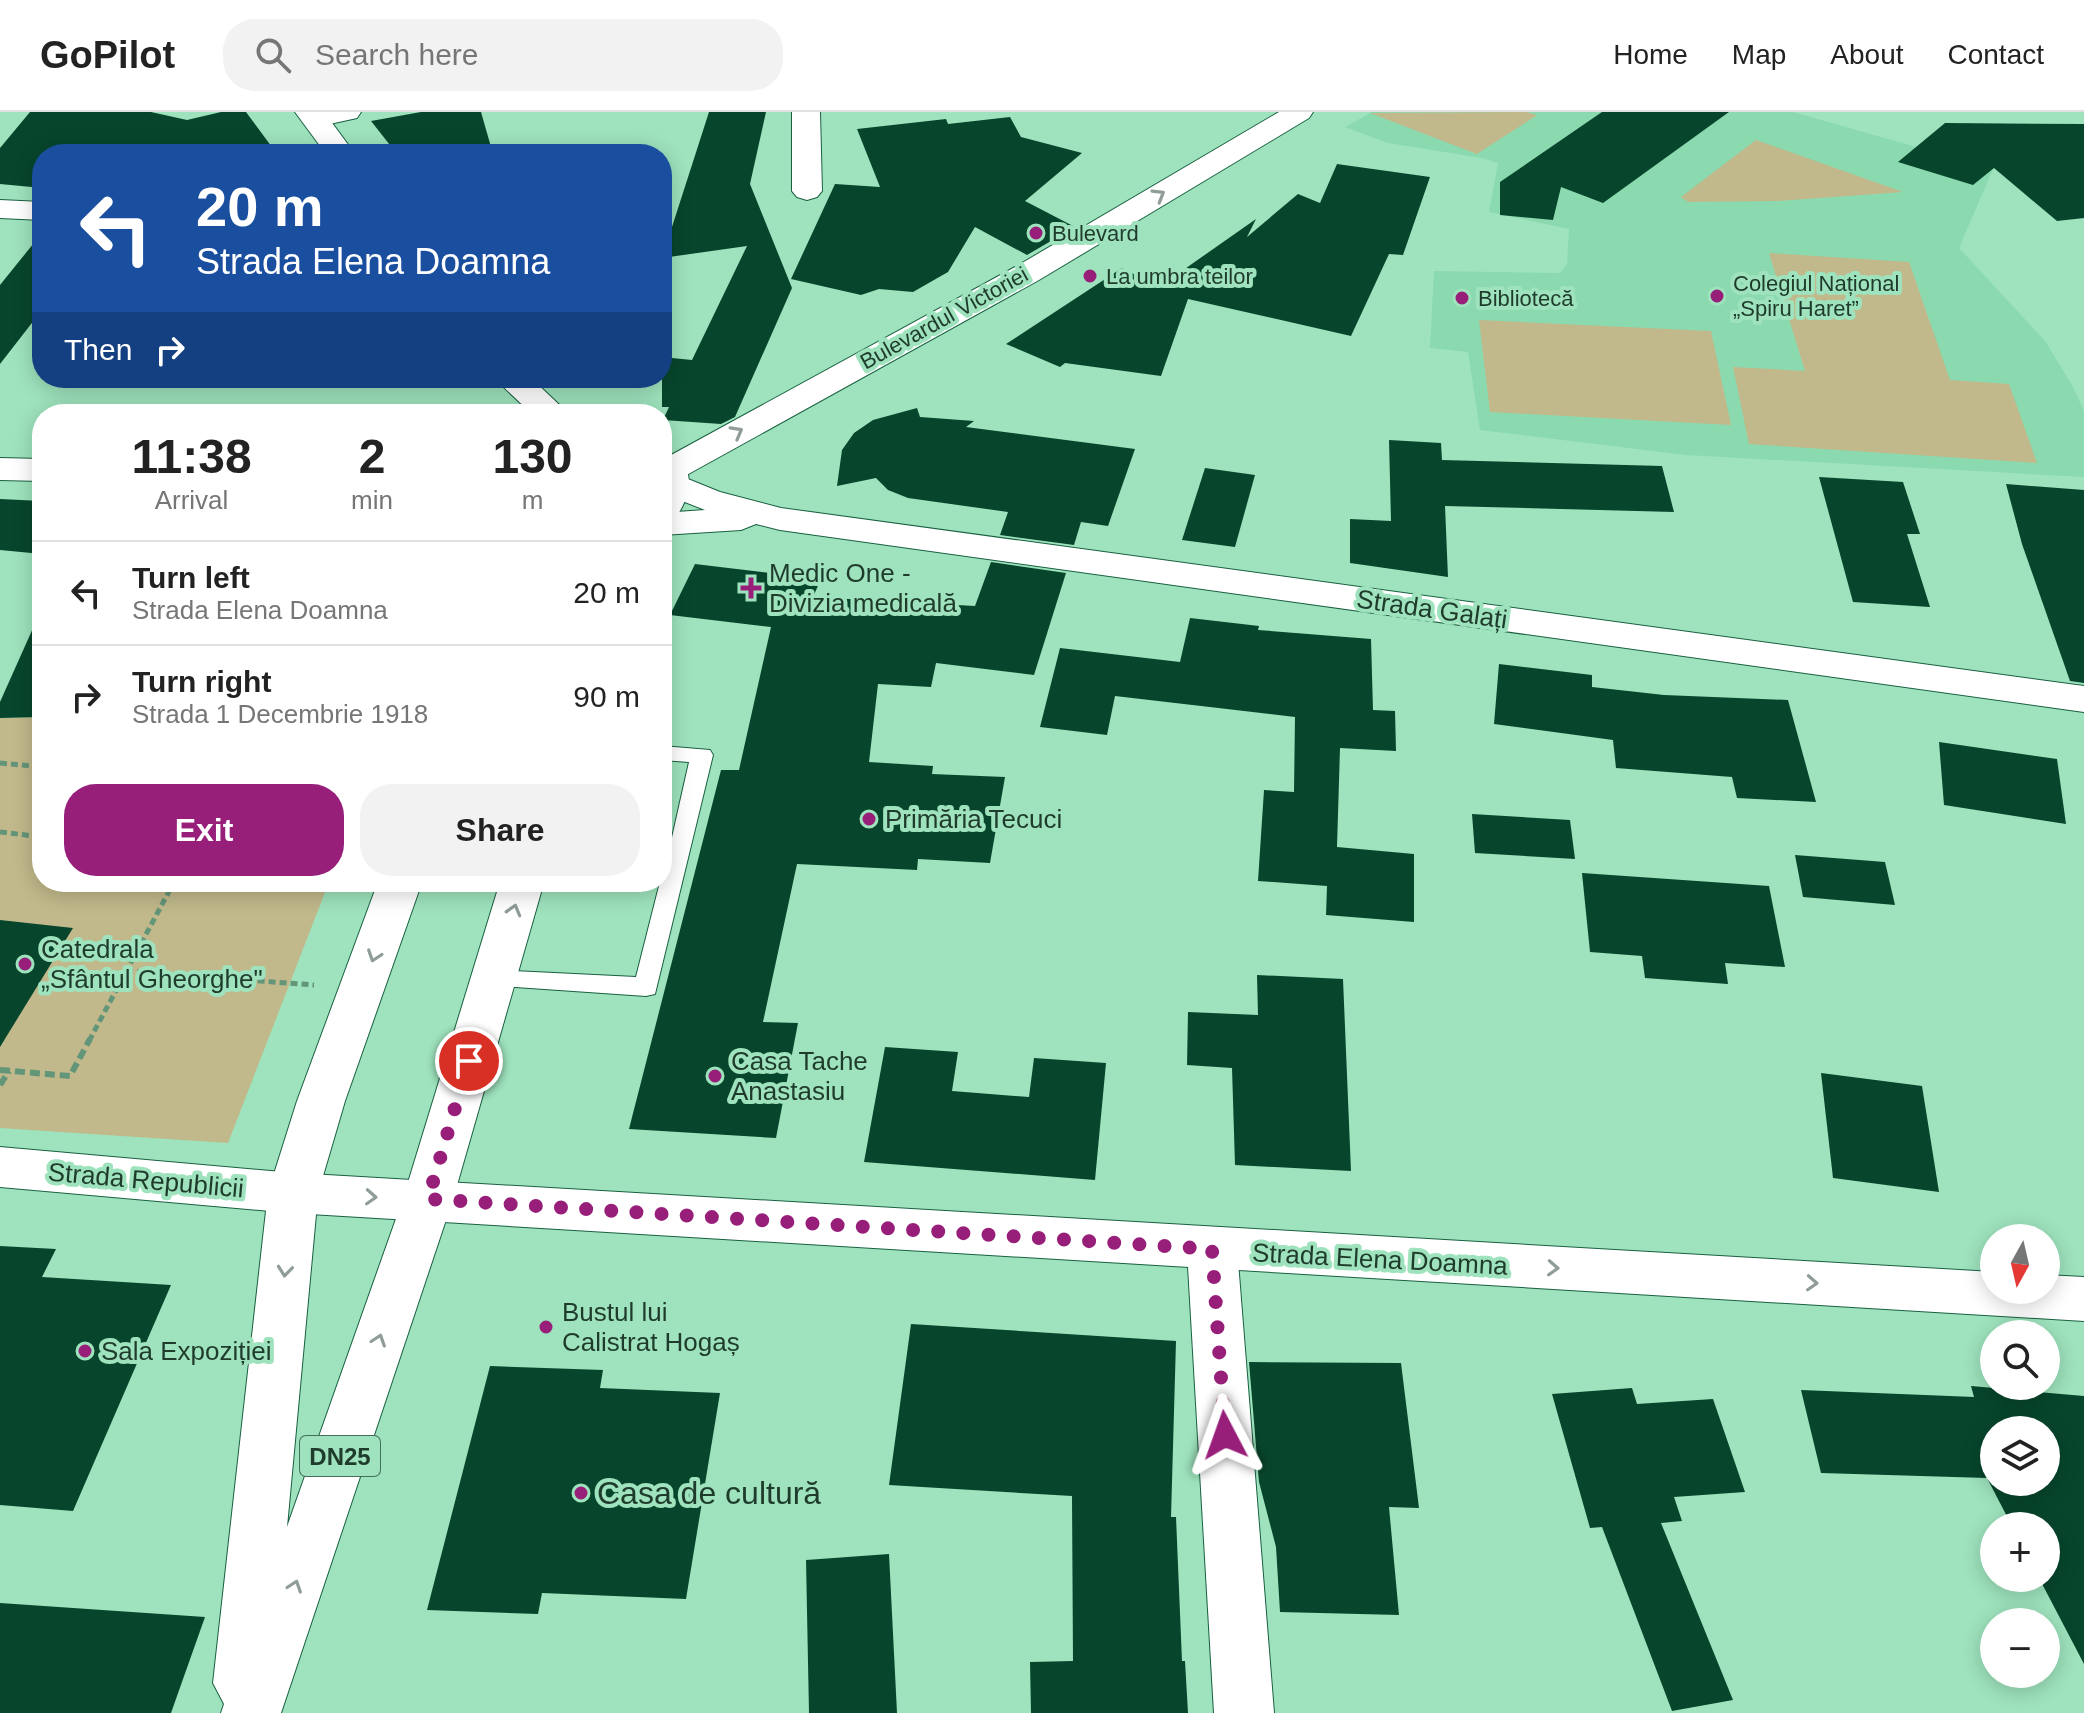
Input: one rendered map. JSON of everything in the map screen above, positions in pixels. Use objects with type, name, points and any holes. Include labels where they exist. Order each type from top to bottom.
[{"type":"street","points":[[312,116],[347,112]]},
{"type":"street","points":[[806,112],[807,191]]},
{"type":"street","name":"Bulevardul Victoriei","points":[[672,479],[1299,112]]},
{"type":"street","points":[[312,116],[333,144]]},
{"type":"street","points":[[0,209],[32,211]]},
{"type":"street","points":[[519,393],[536,404]]},
{"type":"street","points":[[0,469],[32,470]]},
{"type":"street","name":"Strada Galați","points":[[672,484],[707,500],[780,519],[2084,699]]},
{"type":"street","name":"Strada Galați","points":[[672,524],[780,519]]},
{"type":"street","name":"DN25","points":[[240,1713],[293,1193],[321,1101],[397,892]]},
{"type":"street","name":"DN25","points":[[251,1713],[428,1199],[519,892]]},
{"type":"street","name":"Strada Republicii","points":[[0,1167],[293,1193]]},
{"type":"street","name":"Strada Elena Doamna","points":[[293,1193],[2084,1299]]},
{"type":"street","points":[[1212,1249],[1244,1713]]},
{"type":"lane","points":[[672,754],[702,755],[672,879]]},
{"type":"lane","points":[[494,979],[646,987],[669,892]]},
{"type":"path","points":[[0,763],[32,766]]},
{"type":"path","points":[[0,832],[32,836]]},
{"type":"path","points":[[0,1070],[70,1076],[169,892]]},
{"type":"path","points":[[126,971],[363,989]]},
{"type":"path","points":[[0,1085],[9,1071]]},
{"type":"shaded area","name":"Colegiul Național „Spiru Haret”","points":[[1372,112],[1793,112],[1993,169],[1959,248],[2045,341],[2072,385],[2084,411],[2084,477],[1686,455],[1480,430],[1468,352],[1430,348],[1434,271],[1560,273],[1567,264],[1569,229],[1489,212],[1498,163],[1388,143],[1345,127]]},
{"type":"shaded area","points":[[1527,112],[1537,115],[1477,154],[1370,113]]},
{"type":"shaded area","points":[[1756,140],[1903,192],[1777,201],[1688,202],[1681,197]]},
{"type":"shaded area","points":[[1769,253],[1909,262],[1950,380],[2009,384],[2037,463],[1749,444],[1733,367],[1805,371]]},
{"type":"shaded area","points":[[1479,320],[1711,331],[1731,425],[1490,412]]},
{"type":"shaded area","points":[[32,717],[32,892],[325,892],[228,1143],[0,1128],[0,718]]},
{"type":"building","points":[[30,112],[151,112],[187,120],[221,112],[246,112],[270,144],[32,144],[32,187],[0,184],[0,148]]},
{"type":"building","points":[[421,112],[481,112],[490,144],[389,144],[371,121]]},
{"type":"building","points":[[709,112],[766,112],[750,184],[792,288],[735,417],[721,424],[672,421],[672,404],[662,404],[662,388],[672,388],[672,358],[692,360],[747,246],[672,257],[672,227]]},
{"type":"building","points":[[1602,112],[1729,112],[1603,203],[1561,187],[1553,220],[1500,215],[1500,182]]},
{"type":"building","points":[[1010,117],[1021,137],[1082,153],[1025,201],[1075,227],[1027,255],[975,227],[948,272],[913,292],[879,289],[861,295],[791,279],[835,184],[880,187],[857,129],[946,119],[948,124]]},
{"type":"building","points":[[1945,123],[2084,124],[2084,218],[2057,221],[1994,168],[1973,185],[1898,162]]},
{"type":"building","points":[[1337,164],[1430,177],[1403,255],[1389,254],[1351,336],[1188,299],[1161,376],[1065,363],[1060,367],[1006,344],[1122,268],[1159,287],[1256,219],[1247,237],[1298,194],[1320,203]]},
{"type":"building","points":[[32,245],[32,323],[0,364],[0,285]]},
{"type":"building","points":[[917,408],[920,417],[974,421],[966,427],[1135,449],[1108,526],[1081,522],[1074,545],[1000,535],[1008,512],[908,498],[888,490],[876,478],[837,486],[842,450],[854,433],[873,420]]},
{"type":"building","points":[[1389,440],[1441,443],[1442,460],[1662,466],[1674,512],[1445,506],[1448,577],[1350,563],[1350,519],[1391,521]]},
{"type":"building","points":[[1205,468],[1255,475],[1235,547],[1182,540]]},
{"type":"building","points":[[1819,477],[1903,482],[1920,534],[1907,534],[1930,607],[1853,602]]},
{"type":"building","points":[[2006,484],[2084,490],[2084,683],[2070,681],[2022,544]]},
{"type":"building","points":[[0,499],[32,501],[32,553],[0,550]]},
{"type":"building","points":[[991,562],[1066,573],[1034,675],[936,663],[931,687],[878,684],[869,762],[933,766],[932,774],[1005,777],[990,863],[918,859],[917,870],[797,864],[763,1022],[798,1023],[776,1138],[629,1129],[721,770],[739,770],[771,627],[672,615],[695,564],[821,579],[813,597],[975,606]]},
{"type":"building","points":[[1190,618],[1259,626],[1258,630],[1371,639],[1373,710],[1395,711],[1396,751],[1340,748],[1337,847],[1414,854],[1414,922],[1326,915],[1327,886],[1258,881],[1264,790],[1294,792],[1295,717],[1115,696],[1107,735],[1040,727],[1060,648],[1180,662]]},
{"type":"building","points":[[32,630],[32,717],[0,718],[0,702]]},
{"type":"building","points":[[1499,664],[1592,675],[1592,687],[1664,695],[1788,700],[1816,802],[1737,798],[1732,777],[1616,768],[1613,740],[1494,724]]},
{"type":"building","points":[[1939,742],[2057,759],[2066,824],[1944,805]]},
{"type":"building","points":[[1472,814],[1570,820],[1575,859],[1475,853]]},
{"type":"building","points":[[1795,855],[1885,862],[1895,905],[1803,897]]},
{"type":"building","points":[[1582,873],[1769,886],[1785,967],[1725,963],[1728,984],[1645,978],[1642,956],[1590,952]]},
{"type":"building","name":"Catedrala „Sfântul Gheorghe\"","points":[[0,920],[73,928],[0,1047]]},
{"type":"building","points":[[1257,975],[1343,979],[1351,1171],[1235,1165],[1232,1068],[1187,1065],[1188,1012],[1258,1015]]},
{"type":"building","points":[[885,1047],[958,1052],[952,1091],[1029,1097],[1034,1058],[1106,1063],[1095,1180],[864,1162]]},
{"type":"building","points":[[1821,1073],[1922,1086],[1939,1192],[1833,1178]]},
{"type":"building","name":"Sala Expoziției","points":[[0,1246],[56,1249],[42,1277],[171,1285],[73,1511],[0,1505]]},
{"type":"building","points":[[911,1324],[1176,1341],[1171,1517],[1176,1517],[1182,1661],[1185,1661],[1188,1713],[1031,1713],[1030,1662],[1073,1661],[1072,1496],[889,1485]]},
{"type":"building","points":[[1249,1362],[1401,1363],[1419,1508],[1389,1507],[1399,1615],[1280,1612],[1276,1547],[1259,1482]]},
{"type":"building","name":"Casa de cultură","points":[[490,1366],[603,1370],[600,1388],[720,1393],[686,1599],[542,1593],[538,1614],[427,1610]]},
{"type":"building","points":[[1971,1386],[1980,1387],[1980,1400],[2060,1400],[2060,1394],[2084,1396],[2084,1664],[2060,1618],[2060,1608],[2055,1608],[2046,1592],[2060,1592],[2060,1512],[2005,1512],[1996,1496],[2060,1496],[2060,1416],[1980,1416],[1980,1478],[1821,1473],[1801,1390],[1974,1397]]},
{"type":"building","points":[[1632,1388],[1637,1404],[1713,1399],[1745,1492],[1674,1497],[1682,1521],[1661,1523],[1733,1700],[1672,1711],[1602,1527],[1590,1528],[1552,1394]]},
{"type":"building","points":[[889,1554],[897,1713],[809,1713],[806,1560]]},
{"type":"building","points":[[0,1603],[205,1617],[171,1713],[0,1713]]},
{"type":"place","name":"Bulevard","points":[[1036,233]]},
{"type":"place","name":"La umbra teilor","points":[[1090,276]]},
{"type":"place","name":"Colegiul Național „Spiru Haret”","points":[[1717,296]]},
{"type":"place","name":"Bibliotecă","points":[[1462,298]]},
{"type":"place","name":"Medic One - Divizia medicală","points":[[751,588]]},
{"type":"place","name":"Primăria Tecuci","points":[[869,819]]},
{"type":"place","name":"Catedrala „Sfântul Gheorghe\"","points":[[25,964]]},
{"type":"place","name":"Casa Tache Anastasiu","points":[[715,1076]]},
{"type":"place","name":"Bustul lui Calistrat Hogaș","points":[[546,1327]]},
{"type":"place","name":"Sala Expoziției","points":[[85,1351]]},
{"type":"place","name":"Casa de cultură","points":[[581,1493]]},
{"type":"route","points":[[469,1061],[428,1199],[1212,1249],[1225,1435]]}]
